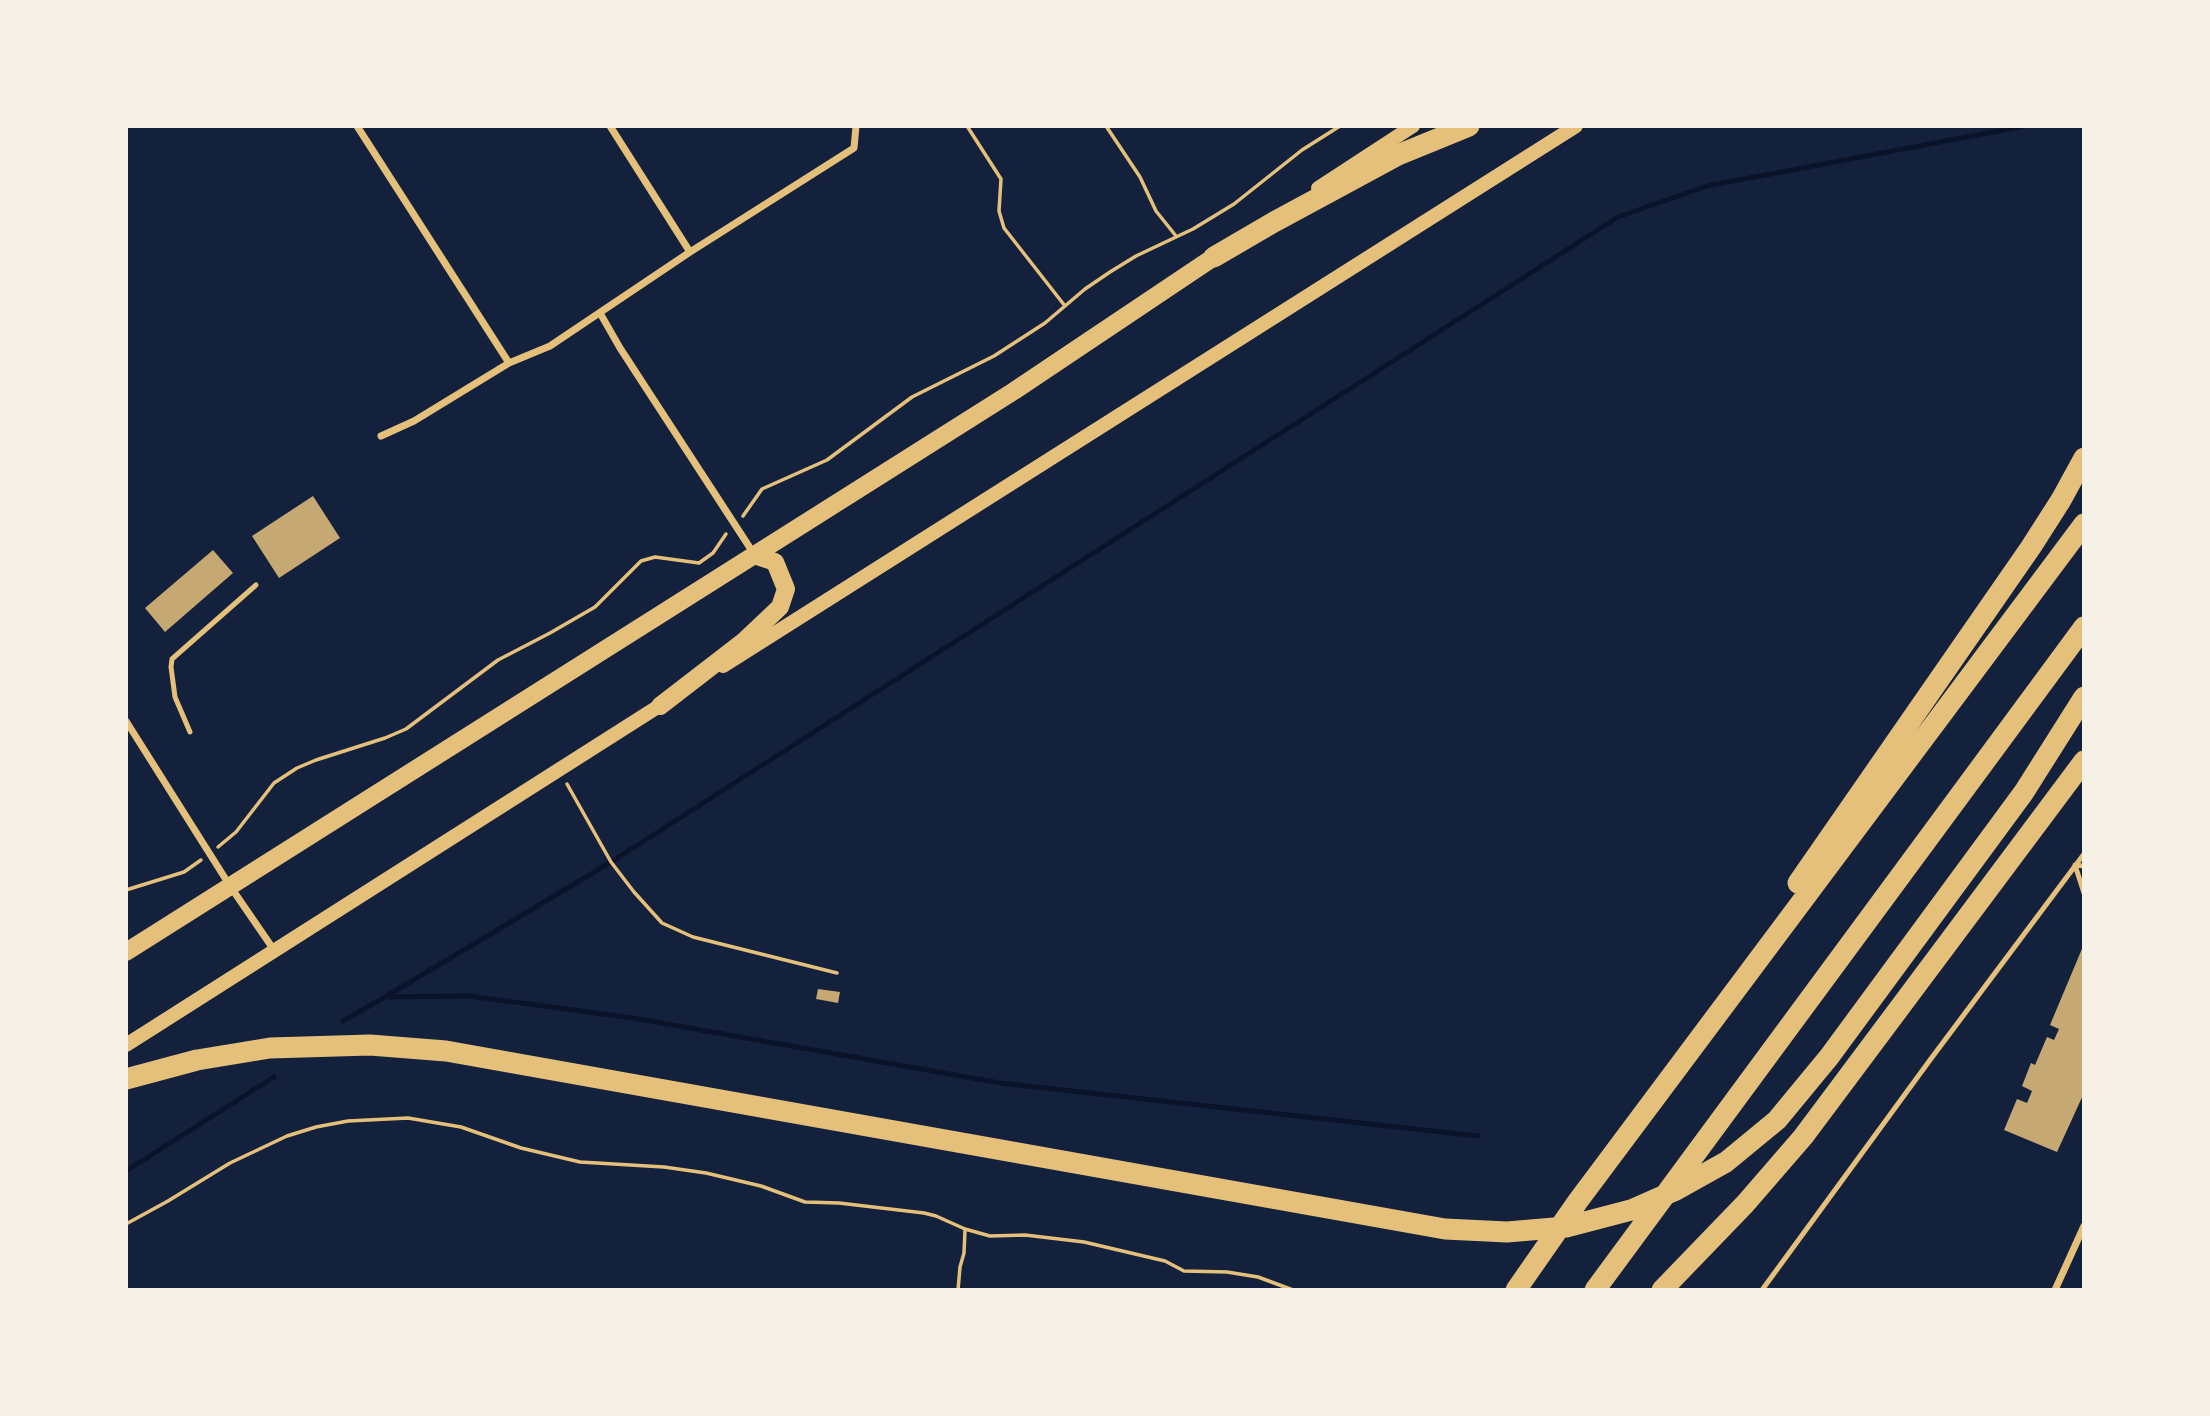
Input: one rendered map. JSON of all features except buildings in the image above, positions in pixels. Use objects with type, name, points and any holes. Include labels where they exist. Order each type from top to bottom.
[{"type":"highway","points":[[1214,257],[1398,155],[1469,126]]},
{"type":"highway","points":[[1516,1290],[2032,547],[2084,458]]},
{"type":"highway","points":[[1577,1201],[2084,524]]},
{"type":"highway","points":[[1595,1290],[2084,627]]},
{"type":"highway","points":[[126,1079],[197,1060],[270,1048],[370,1045],[446,1051],[1446,1229],[1507,1232],[1566,1227],[1631,1210],[1674,1191],[1726,1162],[1754,1142],[1785,1111],[1829,1057],[2024,792],[2084,697]]},
{"type":"highway","points":[[1662,1290],[1745,1204],[1803,1137],[2084,761]]},
{"type":"main road","points":[[126,952],[1014,391],[1413,126]]},
{"type":"main road","points":[[126,1045],[1576,126]]},
{"type":"main road","points":[[660,706],[743,642],[780,607],[786,589],[775,562],[754,555]]},
{"type":"street","points":[[357,126],[509,363]]},
{"type":"street","points":[[610,126],[690,251]]},
{"type":"street","points":[[381,436],[414,421],[509,363],[550,346],[690,251],[854,148],[856,126]]},
{"type":"street","points":[[600,313],[754,555]]},
{"type":"street","points":[[126,721],[230,886],[275,951]]},
{"type":"street","points":[[2055,1290],[2084,1226]]},
{"type":"lane","points":[[190,732],[175,697],[172,659],[256,585]]},
{"type":"lane","points":[[1762,1290],[2084,854]]},
{"type":"lane","points":[[2076,865],[2084,866]]},
{"type":"lane","points":[[2076,865],[2084,893]]},
{"type":"path","points":[[967,126],[1001,179],[999,211],[1004,228],[1065,306]]},
{"type":"path","points":[[1106,126],[1140,177],[1156,211],[1176,236]]},
{"type":"path","points":[[559,771],[611,862],[662,923],[693,937],[837,973]]},
{"type":"path","points":[[126,1224],[230,1163],[287,1136],[331,1124],[398,1118],[446,1123],[580,1162],[684,1170],[748,1182],[805,1202],[839,1203],[924,1213],[990,1236],[1025,1235],[1084,1242],[1165,1261],[1184,1271],[1227,1272],[1258,1277],[1293,1290]]},
{"type":"path","points":[[958,1290],[965,1229]]},
{"type":"waterway","points":[[385,997],[611,862],[1618,217],[1707,186],[2025,126]]},
{"type":"waterway","points":[[343,1021],[385,997],[469,996],[633,1018],[1000,1083],[1478,1136]]},
{"type":"waterway","points":[[126,1171],[274,1077]]}]
